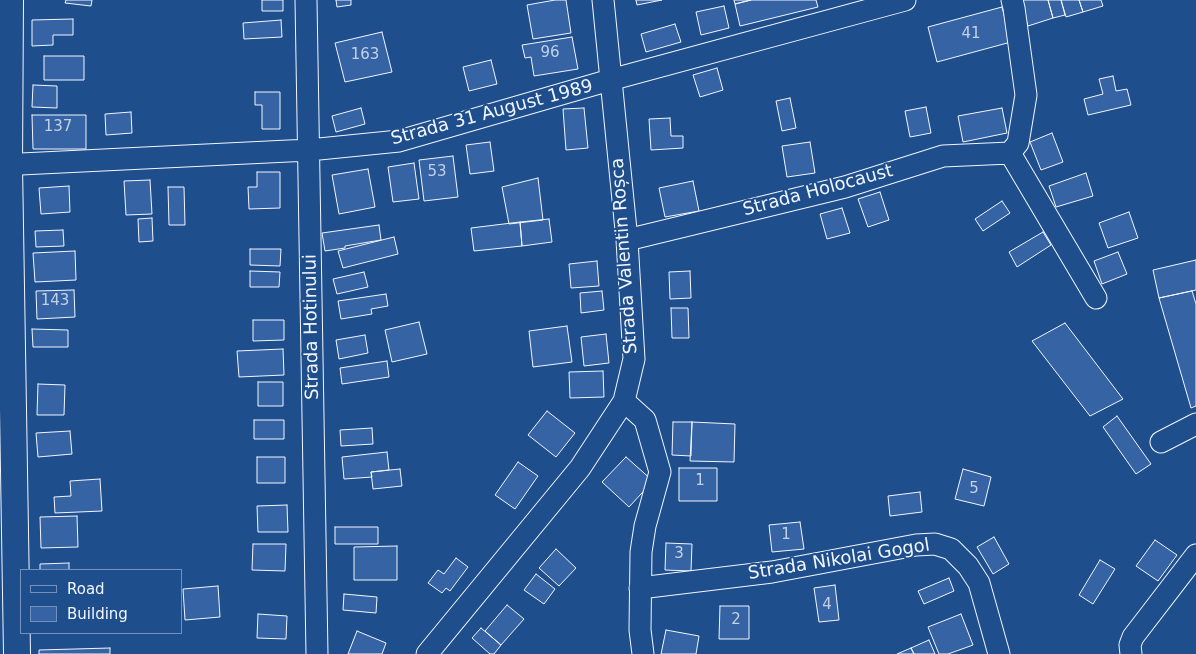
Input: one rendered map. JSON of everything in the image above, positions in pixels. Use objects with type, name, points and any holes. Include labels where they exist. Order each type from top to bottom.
[{"type":"main road","points":[[10,0],[5,165],[17,654]]},
{"type":"street","name":"Strada Hotinului","points":[[306,0],[317,654]]},
{"type":"street","name":"Strada Valentin Roșca","points":[[427,654],[580,468],[624,401],[634,359],[627,240],[603,0]]},
{"type":"street","name":"Strada 31 August 1989","points":[[5,165],[309,150],[399,141],[883,3],[905,0]]},
{"type":"street","points":[[1012,0],[1026,95],[1018,143],[1010,153],[1096,298]]},
{"type":"street","name":"Strada Holocaust","points":[[627,240],[845,187],[943,156],[1010,153]]},
{"type":"street","points":[[624,401],[645,420],[660,472],[644,526],[641,552],[640,630],[643,654]]},
{"type":"street","points":[[1161,442],[1196,424]]},
{"type":"street","name":"Strada Nikolai Gogol","points":[[640,588],[772,572],[916,545],[935,544],[951,549],[968,566],[979,583],[1000,654]]},
{"type":"street","points":[[1131,654],[1130,646],[1133,637],[1196,555]]},
{"type":"building","points":[[66,0],[92,0],[91,6],[65,3]]},
{"type":"building","points":[[262,0],[283,0],[283,11],[262,11]]},
{"type":"building","points":[[336,0],[351,0],[351,5],[337,7]]},
{"type":"building","points":[[566,0],[571,33],[533,39],[527,5]]},
{"type":"building","points":[[636,0],[662,0],[637,5]]},
{"type":"building","points":[[734,0],[751,0],[735,4]]},
{"type":"building","points":[[751,0],[816,0],[818,7],[740,26],[735,4]]},
{"type":"building","points":[[1023,0],[1048,0],[1053,18],[1028,26],[1021,4]]},
{"type":"building","points":[[1048,0],[1061,0],[1065,15],[1053,18]]},
{"type":"building","points":[[1061,0],[1079,0],[1083,12],[1066,17]]},
{"type":"building","points":[[1079,0],[1101,0],[1103,6],[1083,12]]},
{"type":"building","points":[[724,6],[729,28],[701,35],[696,12]]},
{"type":"building","points":[[1002,7],[1011,42],[937,62],[928,27]]},
{"type":"building","points":[[73,19],[73,35],[53,35],[53,45],[32,46],[32,20]]},
{"type":"building","points":[[281,20],[282,37],[244,39],[243,23]]},
{"type":"building","points":[[675,24],[681,42],[646,52],[641,34]]},
{"type":"building","points":[[382,32],[392,72],[345,82],[335,43]]},
{"type":"building","points":[[572,37],[578,69],[534,76],[531,57],[525,58],[522,45]]},
{"type":"building","points":[[44,56],[84,56],[84,80],[44,80]]},
{"type":"building","points":[[491,60],[497,84],[469,91],[463,67]]},
{"type":"building","points":[[717,68],[723,90],[700,97],[693,75]]},
{"type":"building","points":[[1113,76],[1116,91],[1127,89],[1131,105],[1088,115],[1084,99],[1103,94],[1099,79]]},
{"type":"building","points":[[33,85],[57,86],[57,108],[32,107]]},
{"type":"building","points":[[255,92],[280,92],[280,129],[262,129],[262,105],[255,105]]},
{"type":"building","points":[[790,98],[796,128],[782,131],[776,101]]},
{"type":"building","points":[[926,107],[931,133],[910,137],[905,111]]},
{"type":"building","points":[[361,108],[365,124],[336,132],[332,116]]},
{"type":"building","points":[[584,108],[588,148],[566,150],[563,109]]},
{"type":"building","points":[[1002,108],[1007,133],[963,142],[958,116]]},
{"type":"building","points":[[131,112],[132,133],[106,135],[105,114]]},
{"type":"building","points":[[32,115],[86,115],[86,149],[33,149]]},
{"type":"building","points":[[670,118],[671,136],[683,136],[683,148],[651,150],[649,119]]},
{"type":"building","points":[[1052,133],[1063,162],[1041,170],[1030,142]]},
{"type":"building","points":[[490,142],[494,171],[470,174],[466,145]]},
{"type":"building","points":[[810,142],[815,173],[787,177],[782,146]]},
{"type":"building","points":[[453,156],[458,197],[424,201],[419,160]]},
{"type":"building","points":[[414,163],[419,199],[393,202],[388,167]]},
{"type":"building","points":[[368,169],[375,207],[339,214],[332,175]]},
{"type":"building","points":[[257,172],[280,172],[280,208],[249,209],[248,187],[257,187]]},
{"type":"building","points":[[1086,173],[1093,196],[1056,207],[1049,186]]},
{"type":"building","points":[[538,178],[543,220],[509,224],[502,187]]},
{"type":"building","points":[[150,180],[152,214],[126,215],[124,181]]},
{"type":"building","points":[[693,181],[699,211],[665,217],[659,188]]},
{"type":"building","points":[[69,186],[70,212],[41,214],[39,188]]},
{"type":"building","points":[[168,187],[184,187],[185,225],[169,225]]},
{"type":"building","points":[[880,192],[889,220],[868,227],[858,199]]},
{"type":"building","points":[[1002,201],[1010,213],[983,231],[975,219]]},
{"type":"building","points":[[842,208],[850,233],[827,239],[820,214]]},
{"type":"building","points":[[1129,212],[1138,238],[1108,248],[1099,223]]},
{"type":"building","points":[[152,218],[153,241],[139,242],[138,219]]},
{"type":"building","points":[[549,219],[552,242],[522,246],[520,222]]},
{"type":"building","points":[[520,222],[522,246],[474,251],[471,228]]},
{"type":"building","points":[[379,225],[381,240],[325,251],[322,233]]},
{"type":"building","points":[[63,230],[64,246],[36,247],[35,231]]},
{"type":"building","points":[[1043,232],[1051,245],[1017,267],[1009,252]]},
{"type":"building","points":[[394,237],[398,254],[343,268],[338,251]]},
{"type":"building","points":[[250,249],[281,249],[280,266],[250,265]]},
{"type":"building","points":[[75,251],[76,280],[35,282],[33,253]]},
{"type":"building","points":[[1118,252],[1127,274],[1102,284],[1094,261]]},
{"type":"building","points":[[1196,260],[1196,290],[1159,298],[1153,270]]},
{"type":"building","points":[[597,261],[599,286],[571,288],[569,264]]},
{"type":"building","points":[[250,271],[280,272],[279,287],[250,287]]},
{"type":"building","points":[[690,271],[691,298],[670,299],[669,272]]},
{"type":"building","points":[[364,272],[368,287],[337,294],[333,279]]},
{"type":"building","points":[[74,290],[75,317],[37,319],[36,291]]},
{"type":"building","points":[[602,291],[604,310],[581,313],[580,293]]},
{"type":"building","points":[[1192,291],[1196,304],[1196,406],[1191,408],[1159,298]]},
{"type":"building","points":[[386,294],[388,306],[371,309],[372,314],[341,319],[338,301]]},
{"type":"building","points":[[671,308],[688,308],[689,338],[672,338]]},
{"type":"building","points":[[253,320],[284,320],[284,340],[253,341]]},
{"type":"building","points":[[419,322],[427,354],[392,362],[385,330]]},
{"type":"building","points":[[1065,323],[1123,399],[1090,416],[1032,341]]},
{"type":"building","points":[[567,326],[572,362],[533,367],[529,331]]},
{"type":"building","points":[[32,329],[68,330],[68,347],[33,347]]},
{"type":"building","points":[[606,334],[609,363],[584,366],[581,337]]},
{"type":"building","points":[[365,335],[368,353],[339,359],[336,340]]},
{"type":"building","points":[[283,349],[284,375],[239,377],[237,351]]},
{"type":"building","points":[[387,361],[389,377],[342,384],[340,368]]},
{"type":"building","points":[[603,371],[604,397],[570,398],[569,372]]},
{"type":"building","points":[[258,382],[283,382],[283,406],[258,406]]},
{"type":"building","points":[[38,384],[65,385],[64,415],[37,415]]},
{"type":"building","points":[[547,411],[575,433],[556,457],[528,435]]},
{"type":"building","points":[[1117,416],[1151,464],[1136,474],[1103,427]]},
{"type":"building","points":[[254,420],[284,420],[284,439],[254,439]]},
{"type":"building","points":[[673,422],[692,422],[691,456],[672,455]]},
{"type":"building","points":[[692,422],[735,424],[734,462],[690,461]]},
{"type":"building","points":[[372,428],[373,444],[341,446],[340,430]]},
{"type":"building","points":[[70,431],[72,454],[38,457],[36,433]]},
{"type":"building","points":[[387,452],[389,470],[371,472],[372,477],[344,479],[342,457]]},
{"type":"building","points":[[257,457],[285,457],[285,483],[257,483]]},
{"type":"building","points":[[626,457],[653,481],[629,507],[602,482]]},
{"type":"building","points":[[518,462],[538,476],[515,509],[495,495]]},
{"type":"building","points":[[679,468],[717,468],[717,501],[679,501]]},
{"type":"building","points":[[400,469],[402,486],[373,489],[371,472]]},
{"type":"building","points":[[963,469],[991,477],[984,506],[955,499]]},
{"type":"building","points":[[100,479],[102,511],[55,513],[54,497],[71,496],[70,481]]},
{"type":"building","points":[[920,492],[922,512],[890,516],[888,496]]},
{"type":"building","points":[[287,505],[288,532],[258,532],[257,506]]},
{"type":"building","points":[[77,516],[78,547],[41,548],[40,517]]},
{"type":"building","points":[[800,522],[804,549],[772,552],[769,525]]},
{"type":"building","points":[[335,527],[378,527],[378,544],[335,544]]},
{"type":"building","points":[[994,537],[1009,564],[993,574],[977,547]]},
{"type":"building","points":[[1155,540],[1177,555],[1158,581],[1136,566]]},
{"type":"building","points":[[666,543],[692,544],[691,571],[665,570]]},
{"type":"building","points":[[253,544],[286,544],[285,571],[252,570]]},
{"type":"building","points":[[397,546],[397,580],[354,580],[354,547]]},
{"type":"building","points":[[556,549],[576,568],[559,586],[539,568]]},
{"type":"building","points":[[456,558],[468,567],[450,591],[446,588],[442,593],[428,583],[438,570],[444,574]]},
{"type":"building","points":[[1100,560],[1115,569],[1093,604],[1079,595]]},
{"type":"building","points":[[69,563],[69,569],[40,569],[40,564]]},
{"type":"building","points":[[536,574],[555,589],[544,604],[524,590]]},
{"type":"building","points":[[949,578],[954,591],[924,604],[918,591]]},
{"type":"building","points":[[835,585],[839,620],[819,622],[814,588]]},
{"type":"building","points":[[218,586],[220,617],[185,620],[183,589]]},
{"type":"building","points":[[344,594],[377,597],[376,613],[343,610]]},
{"type":"building","points":[[507,605],[524,619],[501,645],[485,631]]},
{"type":"building","points":[[720,606],[749,606],[749,639],[719,639]]},
{"type":"building","points":[[258,614],[287,616],[286,639],[257,638]]},
{"type":"building","points":[[961,614],[973,645],[948,654],[939,654],[928,627]]},
{"type":"building","points":[[481,628],[501,645],[494,654],[490,654],[472,638]]},
{"type":"building","points":[[666,630],[699,636],[696,654],[661,654]]},
{"type":"building","points":[[357,631],[386,643],[382,654],[348,654]]},
{"type":"building","points":[[929,640],[935,654],[914,654],[911,648]]},
{"type":"building","points":[[110,648],[110,654],[39,654],[39,650]]},
{"type":"building","points":[[911,648],[914,654],[897,654]]}]
